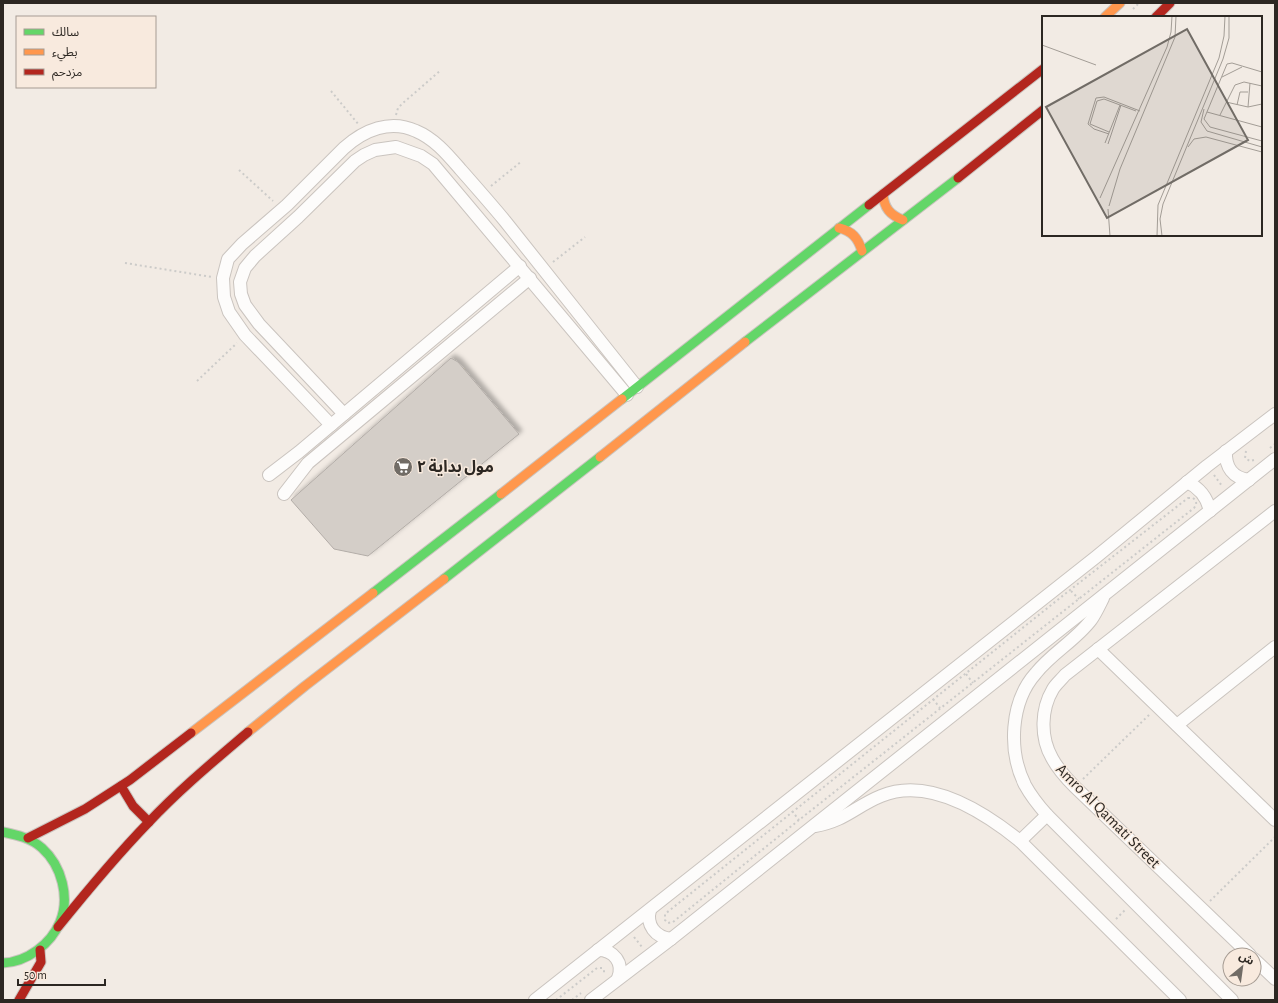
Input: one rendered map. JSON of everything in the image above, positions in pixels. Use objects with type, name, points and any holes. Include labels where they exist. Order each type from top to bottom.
[{"type":"street","points":[[1106,16],[1120,3]]},
{"type":"street","points":[[1157,16],[1170,3]]},
{"type":"street","points":[[28,838],[72,816],[121,786],[423,555],[1042,70]]},
{"type":"street","points":[[3,963],[23,959],[40,950],[93,883],[149,822],[210,765],[274,711],[510,528],[780,314],[1042,111]]},
{"type":"street","points":[[331,425],[245,335],[229,312],[224,297],[223,278],[228,259],[242,244],[284,207],[349,143],[364,132],[386,126],[397,126],[415,130],[431,138],[444,151],[544,269],[637,387]]},
{"type":"street","points":[[344,414],[259,324],[245,305],[241,294],[240,282],[245,268],[255,256],[298,217],[355,161],[374,150],[396,147],[421,156],[433,164],[627,395]]},
{"type":"street","points":[[883,194],[885,206],[888,211],[892,215],[903,220]]},
{"type":"street","points":[[284,207],[298,217]]},
{"type":"street","points":[[839,228],[846,230],[858,238],[862,251]]},
{"type":"street","points":[[269,475],[310,443],[520,266]]},
{"type":"street","points":[[284,494],[308,463],[530,278]]},
{"type":"street","points":[[584,343],[594,333]]},
{"type":"street","points":[[535,1000],[650,910],[789,807],[1067,587],[1187,482],[1275,414]]},
{"type":"street","points":[[310,443],[319,454]]},
{"type":"street","points":[[1226,451],[1226,463],[1233,473],[1237,477],[1248,480]]},
{"type":"street","points":[[588,995],[618,978],[671,939],[1275,459]]},
{"type":"street","points":[[1187,482],[1203,493],[1210,511]]},
{"type":"street","name":"Amro Al Qamati Street","points":[[1242,947],[1061,772],[1051,757],[1045,740],[1043,722],[1046,705],[1053,689],[1065,675],[1275,511]]},
{"type":"street","points":[[1104,594],[1090,620],[1035,673],[1020,700],[1016,717],[1014,740],[1019,769],[1025,785],[1034,800],[1047,815],[1232,1000]]},
{"type":"street","points":[[1098,650],[1275,820]]},
{"type":"street","points":[[1177,725],[1272,654]]},
{"type":"street","points":[[121,786],[133,806],[149,822]]},
{"type":"street","points":[[809,828],[840,819],[873,799],[904,790],[915,790],[943,796],[970,807],[1020,841],[1180,1000]]},
{"type":"street","points":[[1020,841],[1047,815]]},
{"type":"street","points":[[3,832],[12,832],[28,838],[45,850],[58,867],[64,886],[65,907],[58,927]]},
{"type":"street","points":[[650,910],[648,919],[651,928],[657,935],[671,939]]},
{"type":"street","points":[[19,1000],[41,962],[40,950]]},
{"type":"street","points":[[598,950],[612,953],[618,960],[620,969],[618,978]]},
{"type":"street","points":[[1262,967],[1275,979]]},
{"type":"path","points":[[397,126],[396,116],[398,108],[441,70]]},
{"type":"path","points":[[331,91],[364,132]]},
{"type":"path","points":[[482,194],[522,161]]},
{"type":"path","points":[[239,170],[284,207]]},
{"type":"path","points":[[544,269],[585,237]]},
{"type":"path","points":[[125,263],[223,278]]},
{"type":"path","points":[[197,381],[245,335]]},
{"type":"path","points":[[1269,448],[1275,444]]},
{"type":"path","points":[[1246,450],[1244,455],[1247,460],[1253,461],[1258,457]]},
{"type":"path","points":[[1207,466],[1230,495]]},
{"type":"path","points":[[1188,498],[1195,500],[1196,504],[1194,508],[1078,599],[673,922],[668,923],[665,920],[665,914],[789,807],[930,695],[1067,587],[1188,498]]},
{"type":"path","points":[[1067,587],[1087,608]]},
{"type":"path","points":[[962,670],[981,693]]},
{"type":"path","points":[[930,695],[948,719]]},
{"type":"path","points":[[1075,787],[1158,706]]},
{"type":"path","points":[[789,807],[799,820],[809,828]]},
{"type":"path","points":[[1202,908],[1275,838]]},
{"type":"path","points":[[1108,928],[1133,902]]},
{"type":"path","points":[[627,928],[649,955]]},
{"type":"path","points":[[556,1000],[597,968],[602,968],[604,970],[603,977]]},
{"type":"path","points":[[572,1000],[588,995]]},
{"type":"building","name":"مول بداية ۲","points":[[451,358],[458,362],[519,434],[368,556],[334,549],[291,500]]},
{"type":"traffic: fast","points":[[745,342],[958,178]]},
{"type":"traffic: fast","points":[[622,399],[869,205]]},
{"type":"traffic: fast","points":[[444,579],[600,457]]},
{"type":"traffic: fast","points":[[373,593],[501,494]]},
{"type":"traffic: fast","points":[[3,832],[29,839],[42,848],[55,864],[64,893],[63,913],[51,938],[29,955],[12,962],[3,963]]},
{"type":"traffic: slow","points":[[1106,16],[1120,3]]},
{"type":"traffic: slow","points":[[883,194],[888,210],[903,220]]},
{"type":"traffic: slow","points":[[839,228],[851,233],[859,242],[862,251]]},
{"type":"traffic: slow","points":[[600,457],[745,342]]},
{"type":"traffic: slow","points":[[501,494],[622,399]]},
{"type":"traffic: slow","points":[[248,732],[444,579]]},
{"type":"traffic: slow","points":[[191,733],[373,593]]},
{"type":"traffic: jam","points":[[1157,16],[1170,3]]},
{"type":"traffic: jam","points":[[869,205],[1042,70]]},
{"type":"traffic: jam","points":[[958,178],[1042,111]]},
{"type":"traffic: jam","points":[[58,927],[136,835],[197,776],[248,732]]},
{"type":"traffic: jam","points":[[28,838],[85,809],[130,780],[191,733]]},
{"type":"traffic: jam","points":[[121,786],[133,806],[149,822]]},
{"type":"traffic: jam","points":[[19,1000],[41,962],[40,950]]},
{"type":"place","name":"مول بداية ۲","points":[[403,467]]}]
